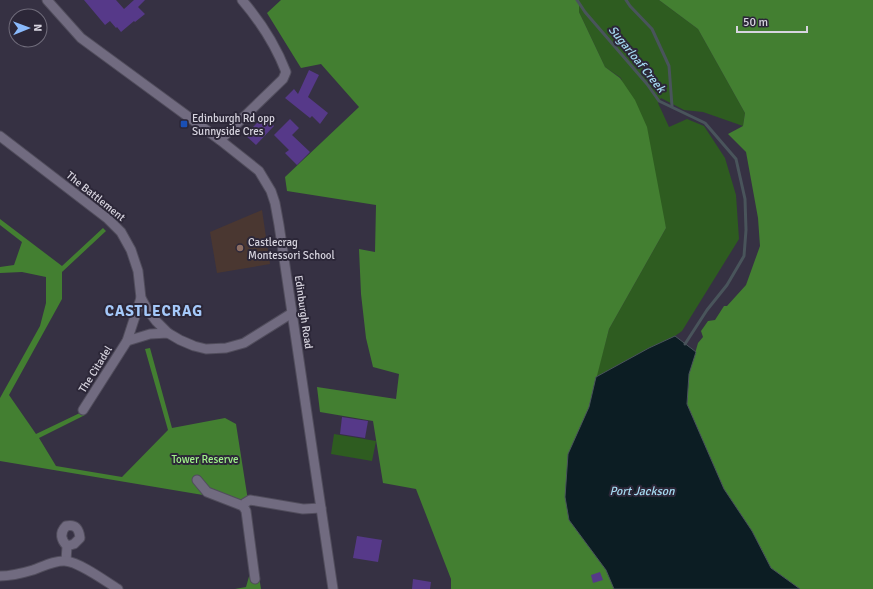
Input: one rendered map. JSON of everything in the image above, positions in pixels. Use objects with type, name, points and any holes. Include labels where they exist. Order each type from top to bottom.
[{"type":"street","name":"Edinburgh Road","points":[[47,0],[82,38],[220,140],[259,171],[271,191],[275,202],[279,225],[333,589]]},
{"type":"street","points":[[220,140],[283,79],[286,72],[281,58],[255,16],[242,0]]},
{"type":"street","name":"The Battlement","points":[[0,136],[108,219],[121,232],[131,250],[138,271],[141,298],[147,309],[168,334]]},
{"type":"street","name":"The Battlement","points":[[130,330],[141,298]]},
{"type":"street","name":"The Citadel","points":[[126,341],[150,334],[168,334],[194,346],[206,348],[226,348],[244,343],[292,313]]},
{"type":"street","name":"The Citadel","points":[[83,410],[126,341],[130,330]]},
{"type":"street","points":[[197,480],[207,492],[243,506],[246,511],[255,579]]},
{"type":"street","points":[[243,506],[250,500],[303,509],[321,508]]},
{"type":"street","points":[[66,562],[67,546]]},
{"type":"street","points":[[0,576],[9,576],[56,562],[66,562],[78,565],[118,589]]},
{"type":"shaded area","name":"Castlecrag Montessori School","points":[[262,210],[270,264],[217,273],[210,232]]},
{"type":"green space","points":[[281,0],[579,0],[579,12],[605,67],[620,78],[635,100],[647,127],[666,228],[609,329],[589,407],[582,424],[569,520],[606,570],[614,589],[451,589],[451,579],[416,489],[383,483],[373,421],[320,412],[317,387],[396,399],[399,374],[373,367],[366,338],[361,294],[359,249],[375,252],[376,205],[287,191],[285,177],[359,107],[321,64],[301,68],[267,13]]},
{"type":"green space","points":[[579,0],[659,0],[698,29],[745,113],[743,126],[703,112],[684,110],[661,98],[658,103],[669,127],[687,119],[704,126],[725,158],[736,195],[739,239],[682,331],[596,377],[609,329],[666,228],[621,78],[605,67],[579,12]]},
{"type":"green space","points":[[659,0],[873,0],[873,589],[800,589],[771,568],[752,531],[724,489],[687,404],[689,374],[698,343],[703,337],[701,331],[708,321],[715,320],[724,306],[727,306],[746,285],[760,246],[758,218],[746,152],[728,134],[743,126],[745,113],[698,29]]},
{"type":"green space","name":"Tower Reserve","points":[[0,219],[62,266],[103,228],[106,231],[62,272],[62,299],[9,395],[36,434],[84,411],[85,415],[39,438],[56,466],[122,477],[168,430],[145,349],[150,348],[172,428],[225,418],[236,424],[249,507],[244,510],[203,495],[0,461],[0,398],[40,326],[46,303],[46,277],[22,272],[0,273],[0,267],[14,265],[22,242],[0,225]]},
{"type":"green space","points":[[334,434],[376,441],[372,461],[331,454]]},
{"type":"green space","points":[[257,564],[261,589],[235,589],[246,587],[252,566]]},
{"type":"water","name":"Port Jackson","points":[[675,336],[696,352],[689,374],[687,404],[724,489],[752,531],[771,568],[800,589],[614,589],[606,570],[569,520],[565,497],[568,454],[589,407],[596,377],[649,348]]},
{"type":"building","points":[[84,0],[116,0],[124,9],[134,0],[145,0],[138,7],[145,14],[121,32],[110,21],[105,25]]},
{"type":"building","points":[[309,70],[319,75],[308,97],[328,113],[320,124],[312,116],[310,118],[285,98],[294,89],[298,94]]},
{"type":"building","points":[[264,116],[274,126],[256,145],[245,135]]},
{"type":"building","points":[[290,119],[299,128],[292,135],[310,152],[297,165],[285,153],[289,150],[274,135]]},
{"type":"building","points":[[342,417],[368,421],[365,438],[340,434]]},
{"type":"building","points":[[357,536],[382,540],[378,562],[353,558]]},
{"type":"building","points":[[600,572],[603,580],[593,583],[591,575]]},
{"type":"building","points":[[413,579],[431,582],[430,589],[412,589]]},
{"type":"waterway","name":"Sugarloaf Creek","points":[[577,0],[585,12],[647,84],[659,101],[705,123],[736,159],[745,199],[746,230],[744,256],[727,285],[707,310],[685,344]]},
{"type":"waterway","points":[[626,0],[652,29],[669,66],[672,106]]},
{"type":"place","name":"Edinburgh Rd opp Sunnyside Cres","points":[[184,124]]},
{"type":"place","name":"Castlecrag Montessori School","points":[[240,248]]},
{"type":"district","name":"CASTLECRAG","points":[[154,311]]}]
